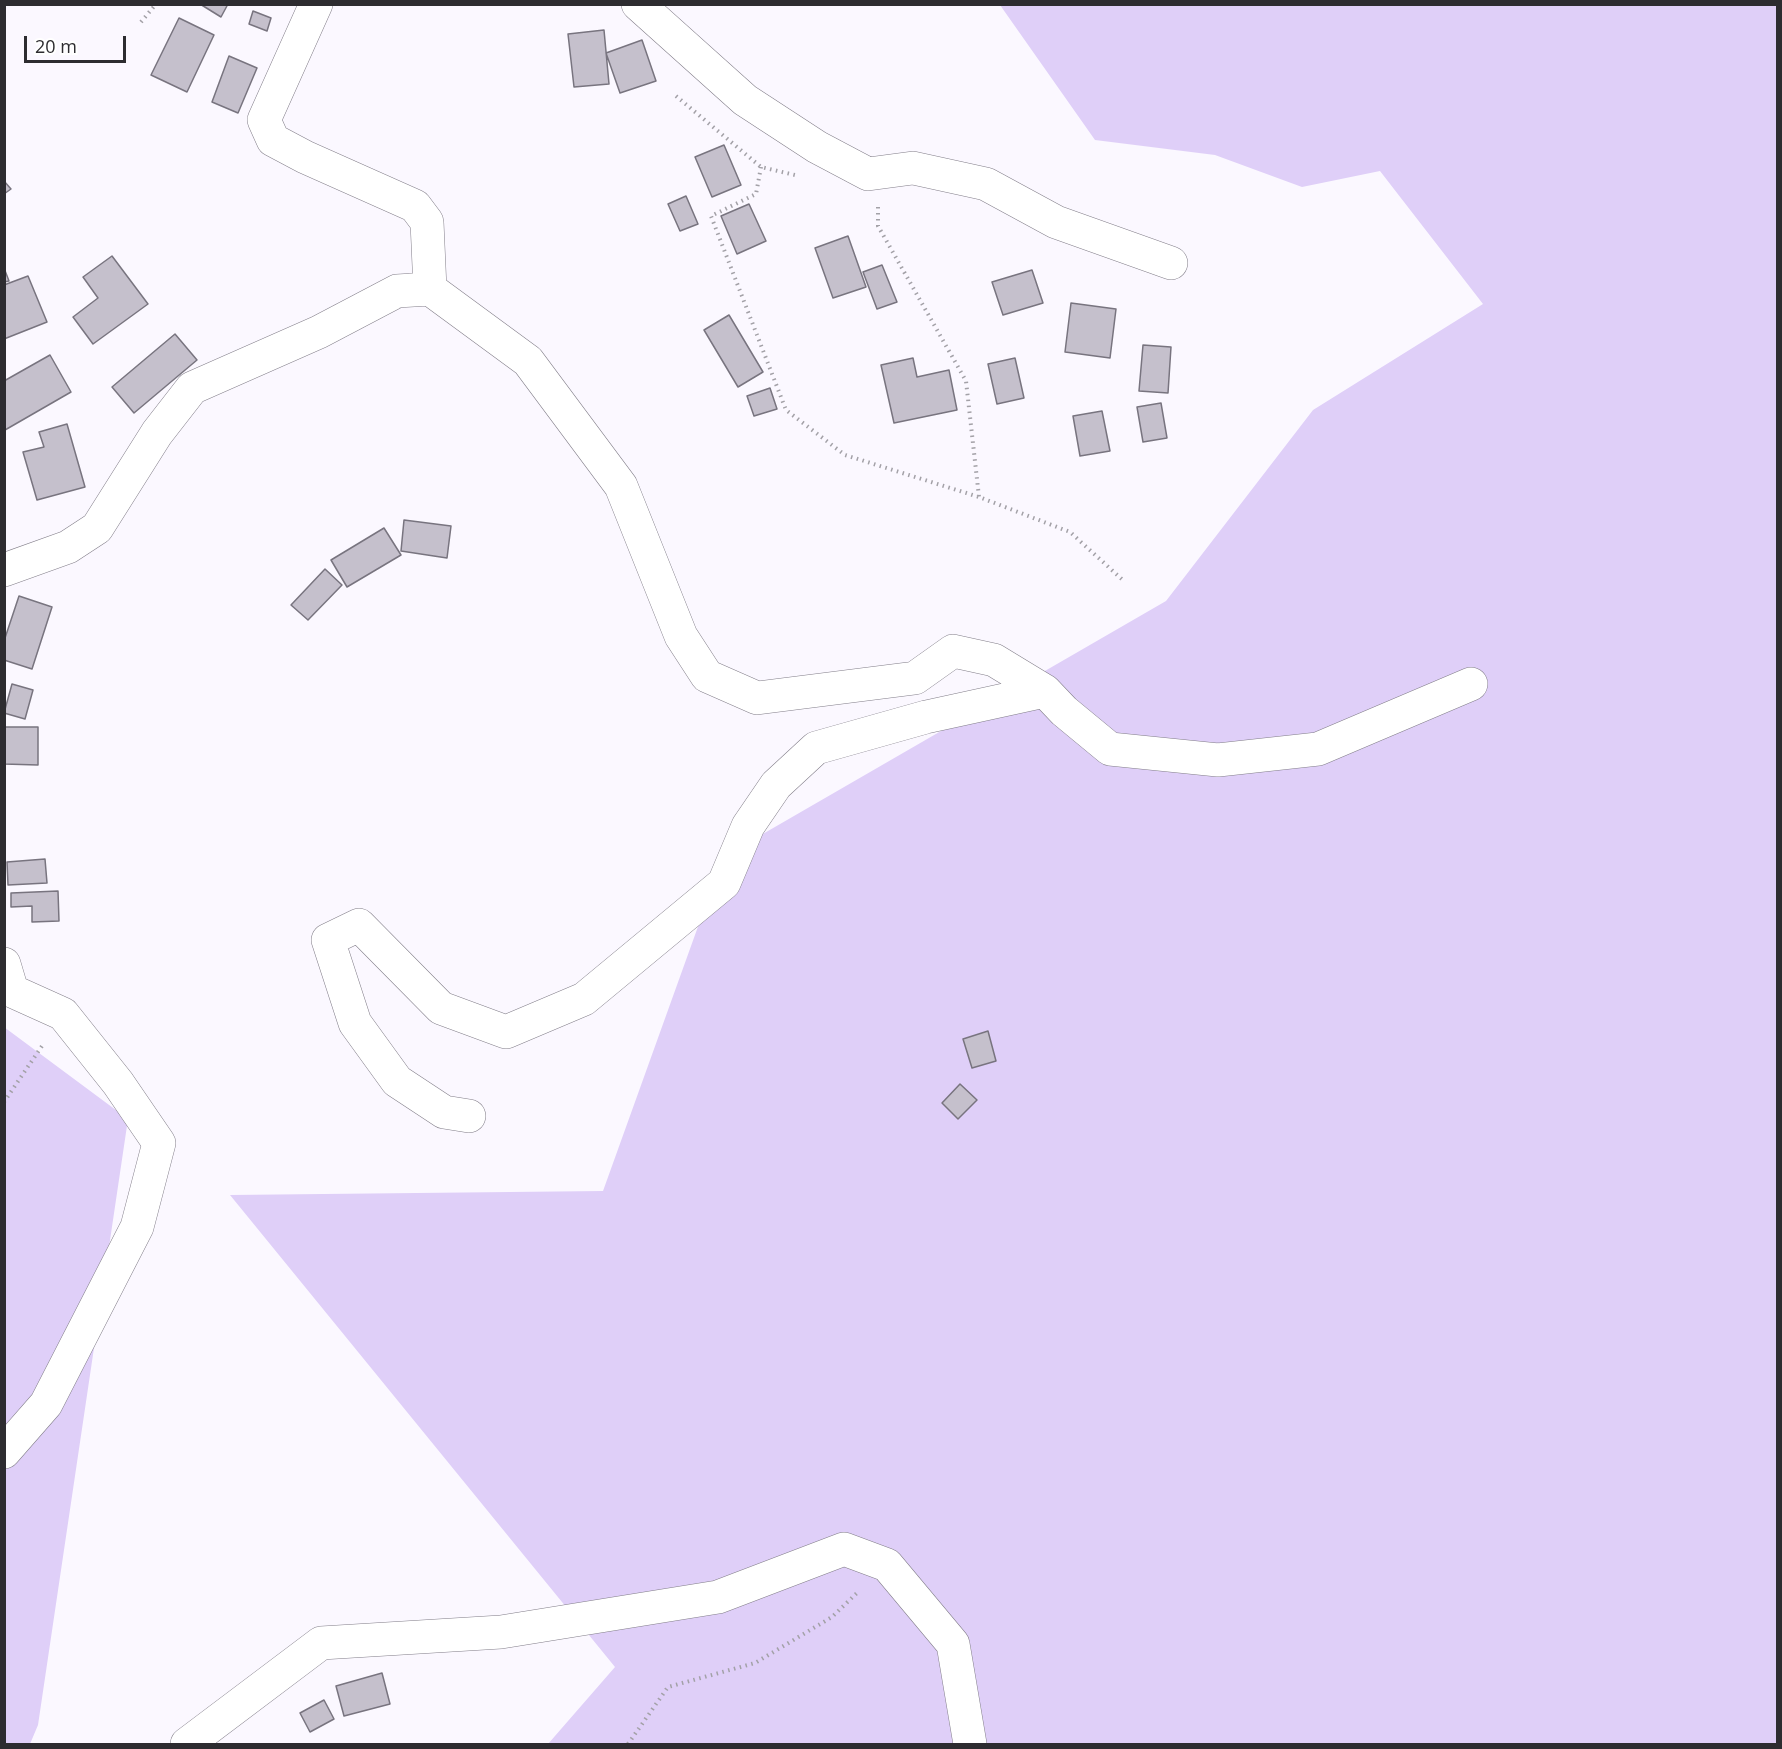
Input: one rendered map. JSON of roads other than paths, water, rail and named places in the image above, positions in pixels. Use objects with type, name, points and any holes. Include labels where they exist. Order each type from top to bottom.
[{"type":"street","points":[[316,4],[264,120],[273,140],[305,157],[415,206],[427,222],[430,289]]},
{"type":"street","points":[[638,4],[745,100],[817,147],[868,174],[913,168],[986,184],[1056,222],[1171,263]]},
{"type":"street","points":[[4,570],[68,547],[97,528],[157,433],[192,388],[319,332],[397,291],[430,289],[528,361],[621,486],[681,636],[707,676],[757,699],[915,678],[953,651],[994,660],[1045,691],[1064,711],[1110,749],[1218,760],[1318,749],[1471,684]]},
{"type":"street","points":[[469,1116],[444,1112],[397,1081],[356,1023],[328,940],[359,925],[441,1008],[506,1032],[584,999],[724,883],[747,826],[776,785],[816,748],[926,717],[1045,691]]},
{"type":"street","points":[[4,964],[12,991],[63,1014],[118,1083],[159,1143],[137,1227],[46,1404],[4,1452]]},
{"type":"street","points":[[187,1744],[321,1643],[501,1632],[718,1597],[844,1549],[886,1565],[953,1644],[970,1744]]}]
